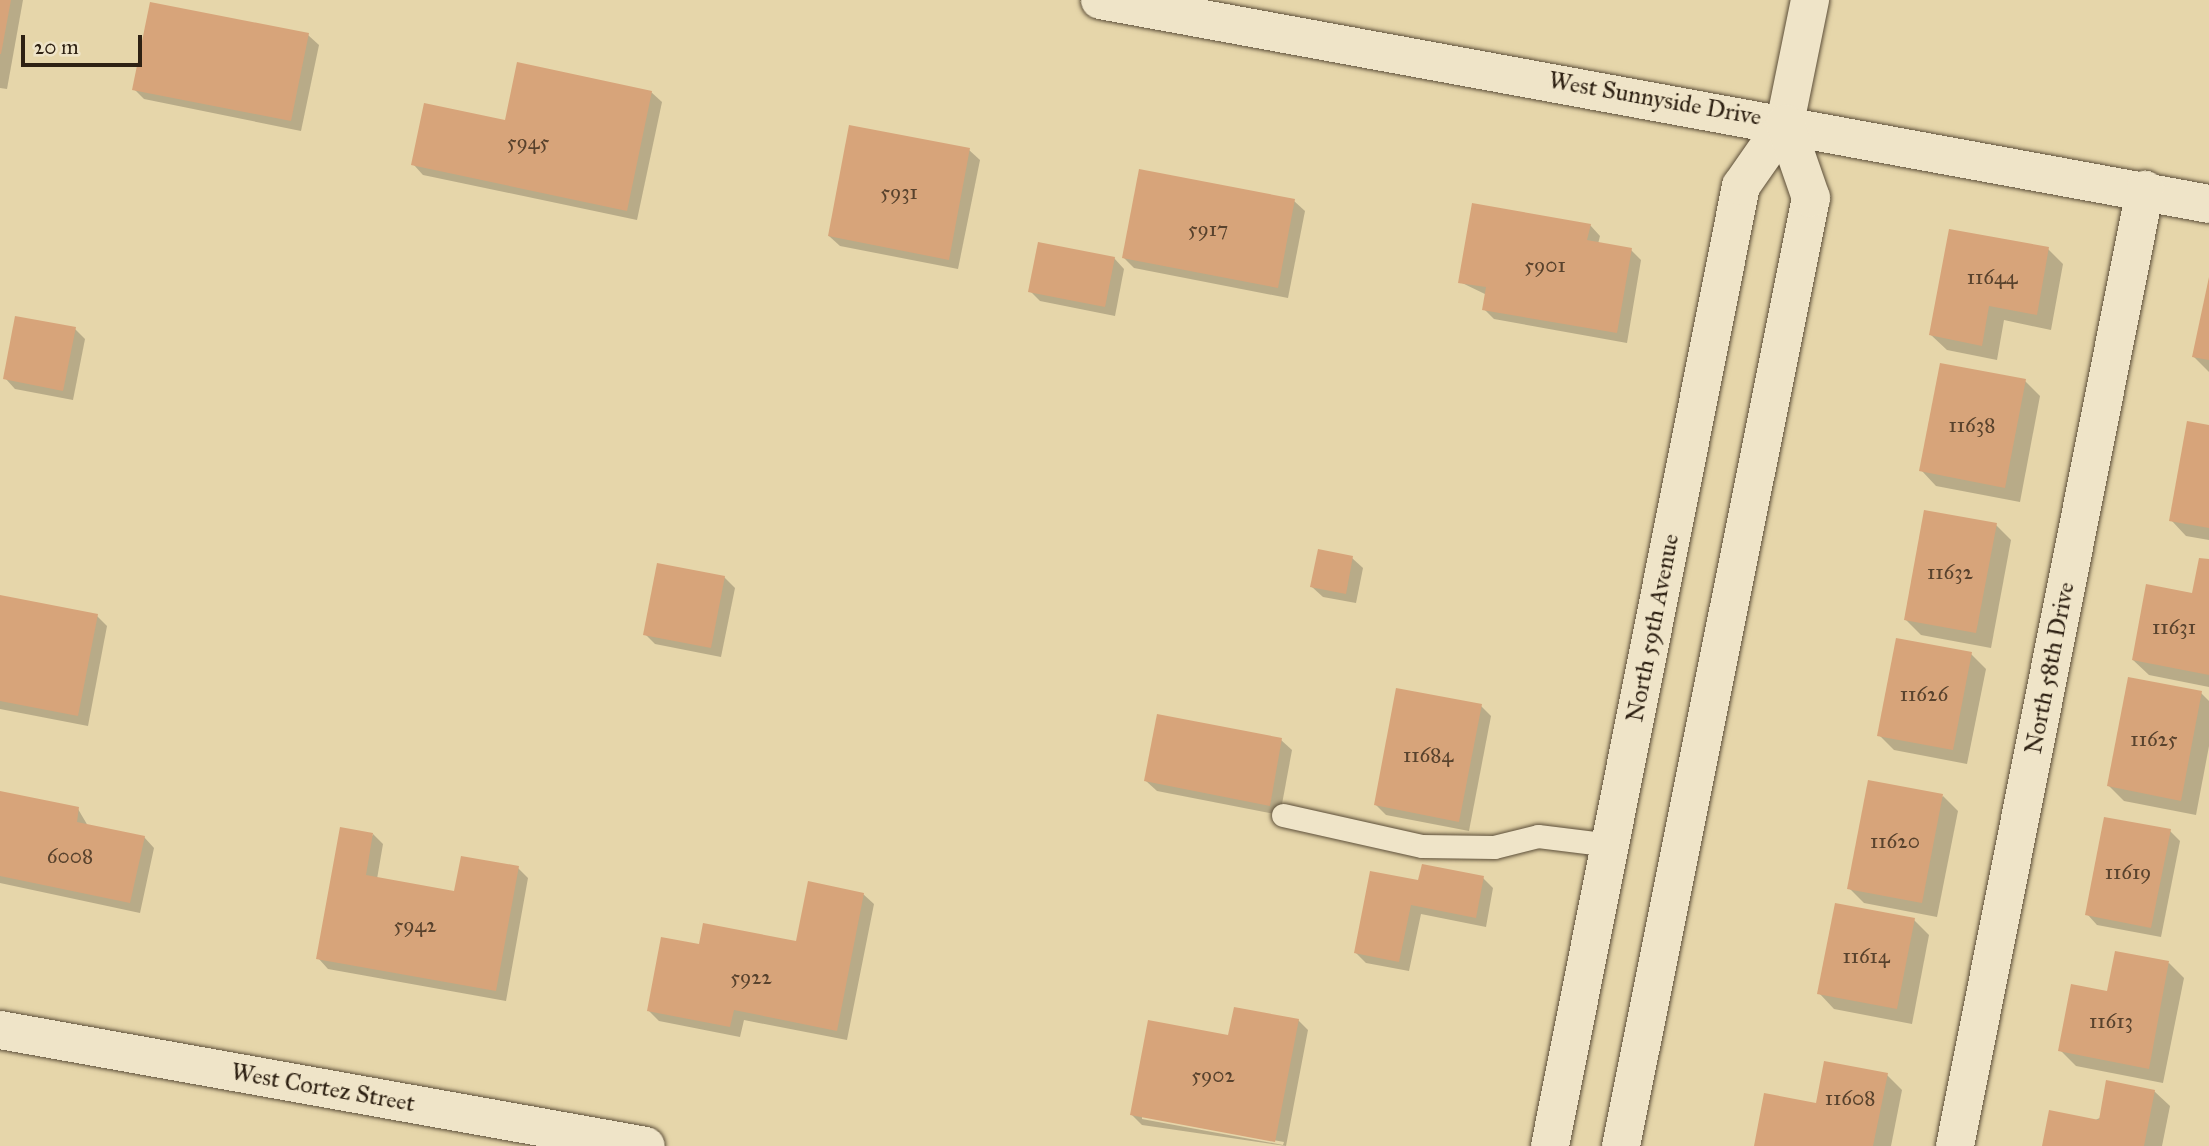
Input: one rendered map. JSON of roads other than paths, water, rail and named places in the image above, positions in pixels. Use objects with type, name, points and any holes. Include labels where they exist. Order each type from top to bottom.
[{"type":"street","name":"West Sunnyside Drive","points":[[1100,0],[1785,122],[2209,204]]},
{"type":"street","name":"North 59th Avenue","points":[[1549,1146],[1741,186],[1785,122],[1810,0]]},
{"type":"street","points":[[1622,1146],[1811,198],[1785,122]]},
{"type":"street","name":"North 58th Drive","points":[[1955,1146],[2145,190]]},
{"type":"street","name":"West Cortez Street","points":[[0,1030],[646,1146]]},
{"type":"lane","points":[[1283,815],[1422,846],[1494,846],[1538,836],[1609,845]]}]
